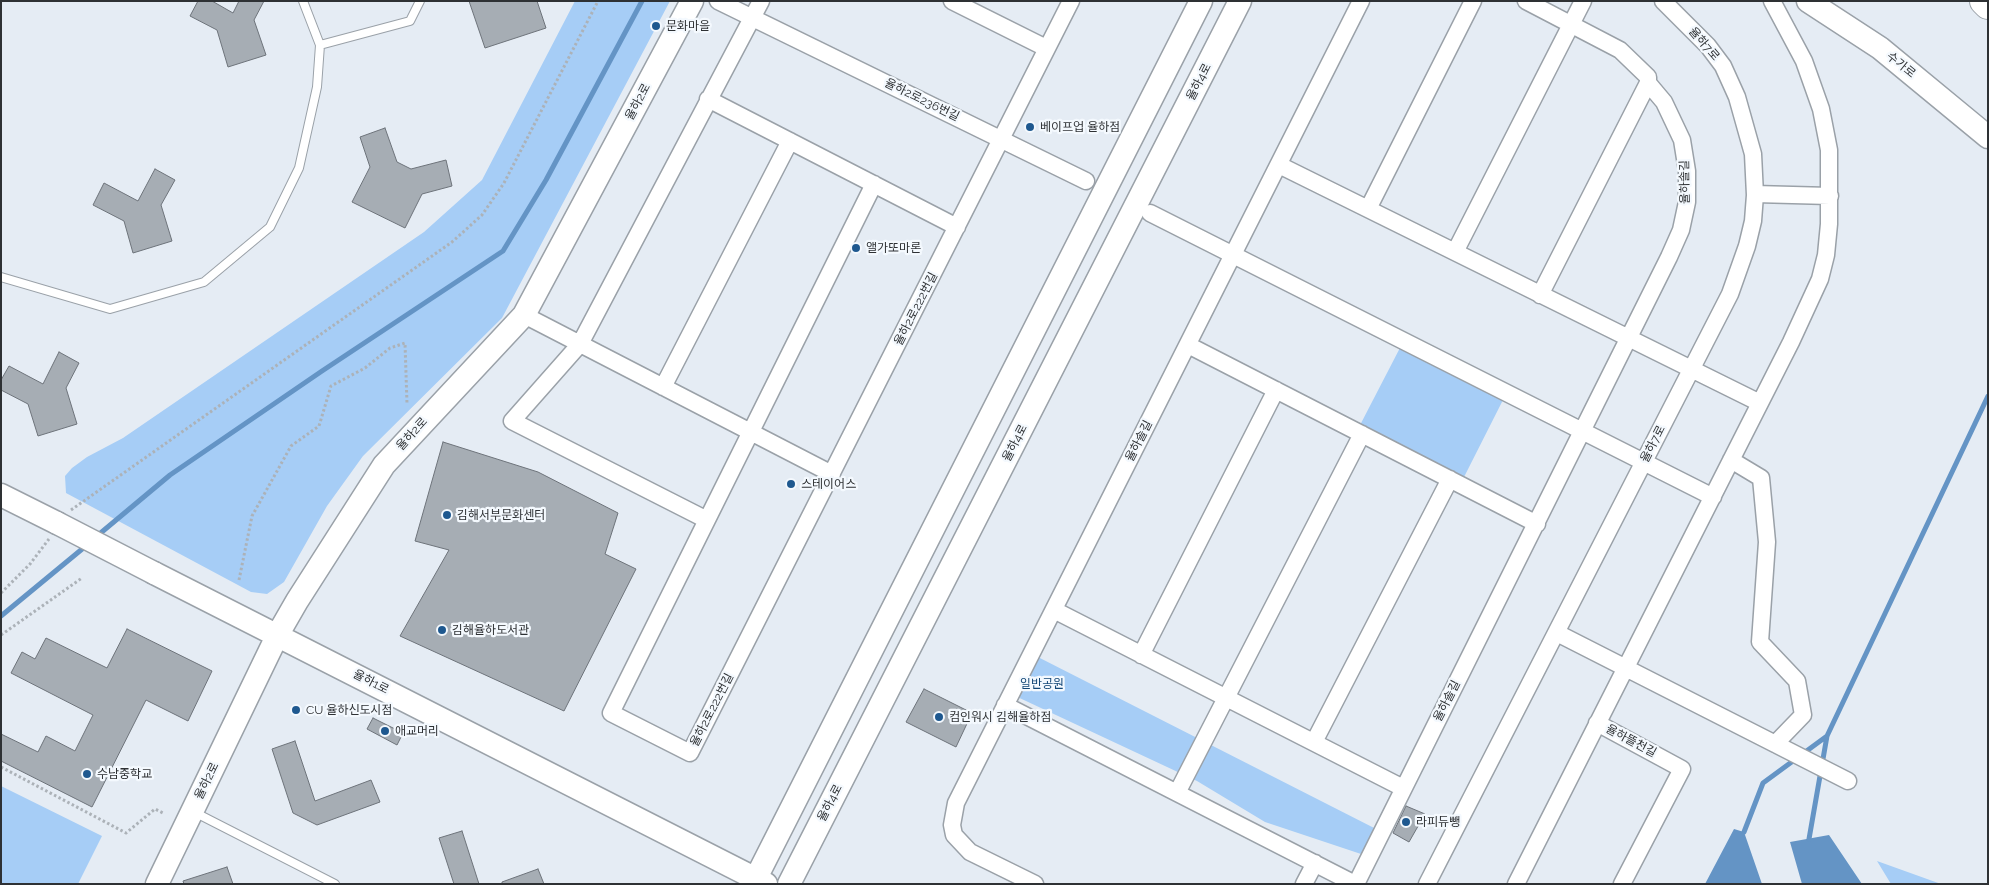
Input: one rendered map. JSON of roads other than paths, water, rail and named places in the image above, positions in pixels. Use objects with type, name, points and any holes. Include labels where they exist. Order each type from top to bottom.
[{"type":"highway","points":[[1984,1],[1988,5]]},
{"type":"street","name":"율하2로","points":[[157,884],[278,634],[384,465],[502,341],[524,315],[692,1]]},
{"type":"street","name":"율하2로236번길","points":[[718,1],[1086,181]]},
{"type":"street","points":[[707,520],[512,420],[580,344],[761,1]]},
{"type":"street","points":[[1002,139],[1071,1]]},
{"type":"street","points":[[759,882],[1201,1]]},
{"type":"street","name":"율하4로","points":[[789,884],[1240,1]]},
{"type":"street","name":"율하솔길","points":[[1035,884],[970,852],[954,835],[952,825],[956,803],[1362,1]]},
{"type":"street","points":[[1368,209],[1473,1]]},
{"type":"street","name":"율하솔길","points":[[1356,884],[1629,338],[1681,230],[1687,202],[1687,171],[1682,140],[1664,102],[1648,83],[1648,77],[1620,50],[1526,1]]},
{"type":"street","points":[[1455,252],[1583,1]]},
{"type":"street","name":"율하7로","points":[[1427,884],[1692,369],[1739,270],[1753,221],[1755,194],[1753,154],[1737,97],[1723,66],[1708,46],[1662,1]]},
{"type":"street","points":[[1597,723],[1812,300],[1826,255],[1830,196],[1828,150],[1821,109],[1804,61],[1772,1]]},
{"type":"street","name":"수가로","points":[[1808,1],[1880,48],[1988,137]]},
{"type":"street","points":[[961,3],[1046,48]]},
{"type":"street","points":[[1540,294],[1648,83]]},
{"type":"street","points":[[708,99],[958,227]]},
{"type":"street","name":"율하2로222번길","points":[[874,184],[610,713],[690,753],[1002,139]]},
{"type":"street","points":[[663,387],[790,141]]},
{"type":"street","points":[[1279,165],[1760,403]]},
{"type":"street","points":[[1755,194],[1830,196]]},
{"type":"street","points":[[1150,214],[1712,497]]},
{"type":"street","points":[[524,315],[832,474]]},
{"type":"street","points":[[1188,345],[1537,524]]},
{"type":"street","points":[[1141,655],[1276,390]]},
{"type":"street","points":[[1177,793],[1362,434]]},
{"type":"street","points":[[1731,460],[1761,478],[1767,542],[1760,642],[1796,681],[1803,715],[1775,744]]},
{"type":"street","points":[[1314,742],[1450,479]]},
{"type":"street","name":"율하1로","points":[[1,495],[278,634],[759,882]]},
{"type":"street","points":[[1054,610],[1403,788]]},
{"type":"street","points":[[1557,633],[1848,782]]},
{"type":"street","points":[[1006,705],[1356,884]]},
{"type":"street","name":"율하뜰천길","points":[[1516,884],[1597,723],[1682,769],[1622,884]]},
{"type":"street","points":[[1304,884],[1315,863]]},
{"type":"lane","points":[[1,277],[110,309],[204,282],[270,227],[299,168],[317,86],[320,45],[303,1]]},
{"type":"lane","points":[[320,45],[410,21],[420,1]]},
{"type":"lane","points":[[192,812],[335,884]]},
{"type":"waterway","points":[[97,536],[170,475],[503,251],[546,180],[642,1]]},
{"type":"waterway","points":[[1809,839],[1827,736],[1988,396]]},
{"type":"waterway","points":[[1,616],[87,545]]},
{"type":"waterway","points":[[1744,832],[1763,783],[1827,736]]},
{"type":"place","name":"문화마을","points":[[656,26]]},
{"type":"place","name":"베이프업 율하점","points":[[1030,127]]},
{"type":"place","name":"앨가또마론","points":[[856,248]]},
{"type":"place","name":"스테이어스","points":[[791,484]]},
{"type":"place","name":"김해서부문화센터","points":[[447,515]]},
{"type":"place","name":"김해율하도서관","points":[[442,630]]},
{"type":"place","name":"CU 율하신도시점","points":[[296,710]]},
{"type":"place","name":"컴인워시 김해율하점","points":[[939,717]]},
{"type":"place","name":"애교머리","points":[[385,731]]},
{"type":"place","name":"수남중학교","points":[[87,774]]},
{"type":"place","name":"라피듀뺑","points":[[1406,822]]},
{"type":"park label","name":"일반공원","points":[[1042,684]]}]
